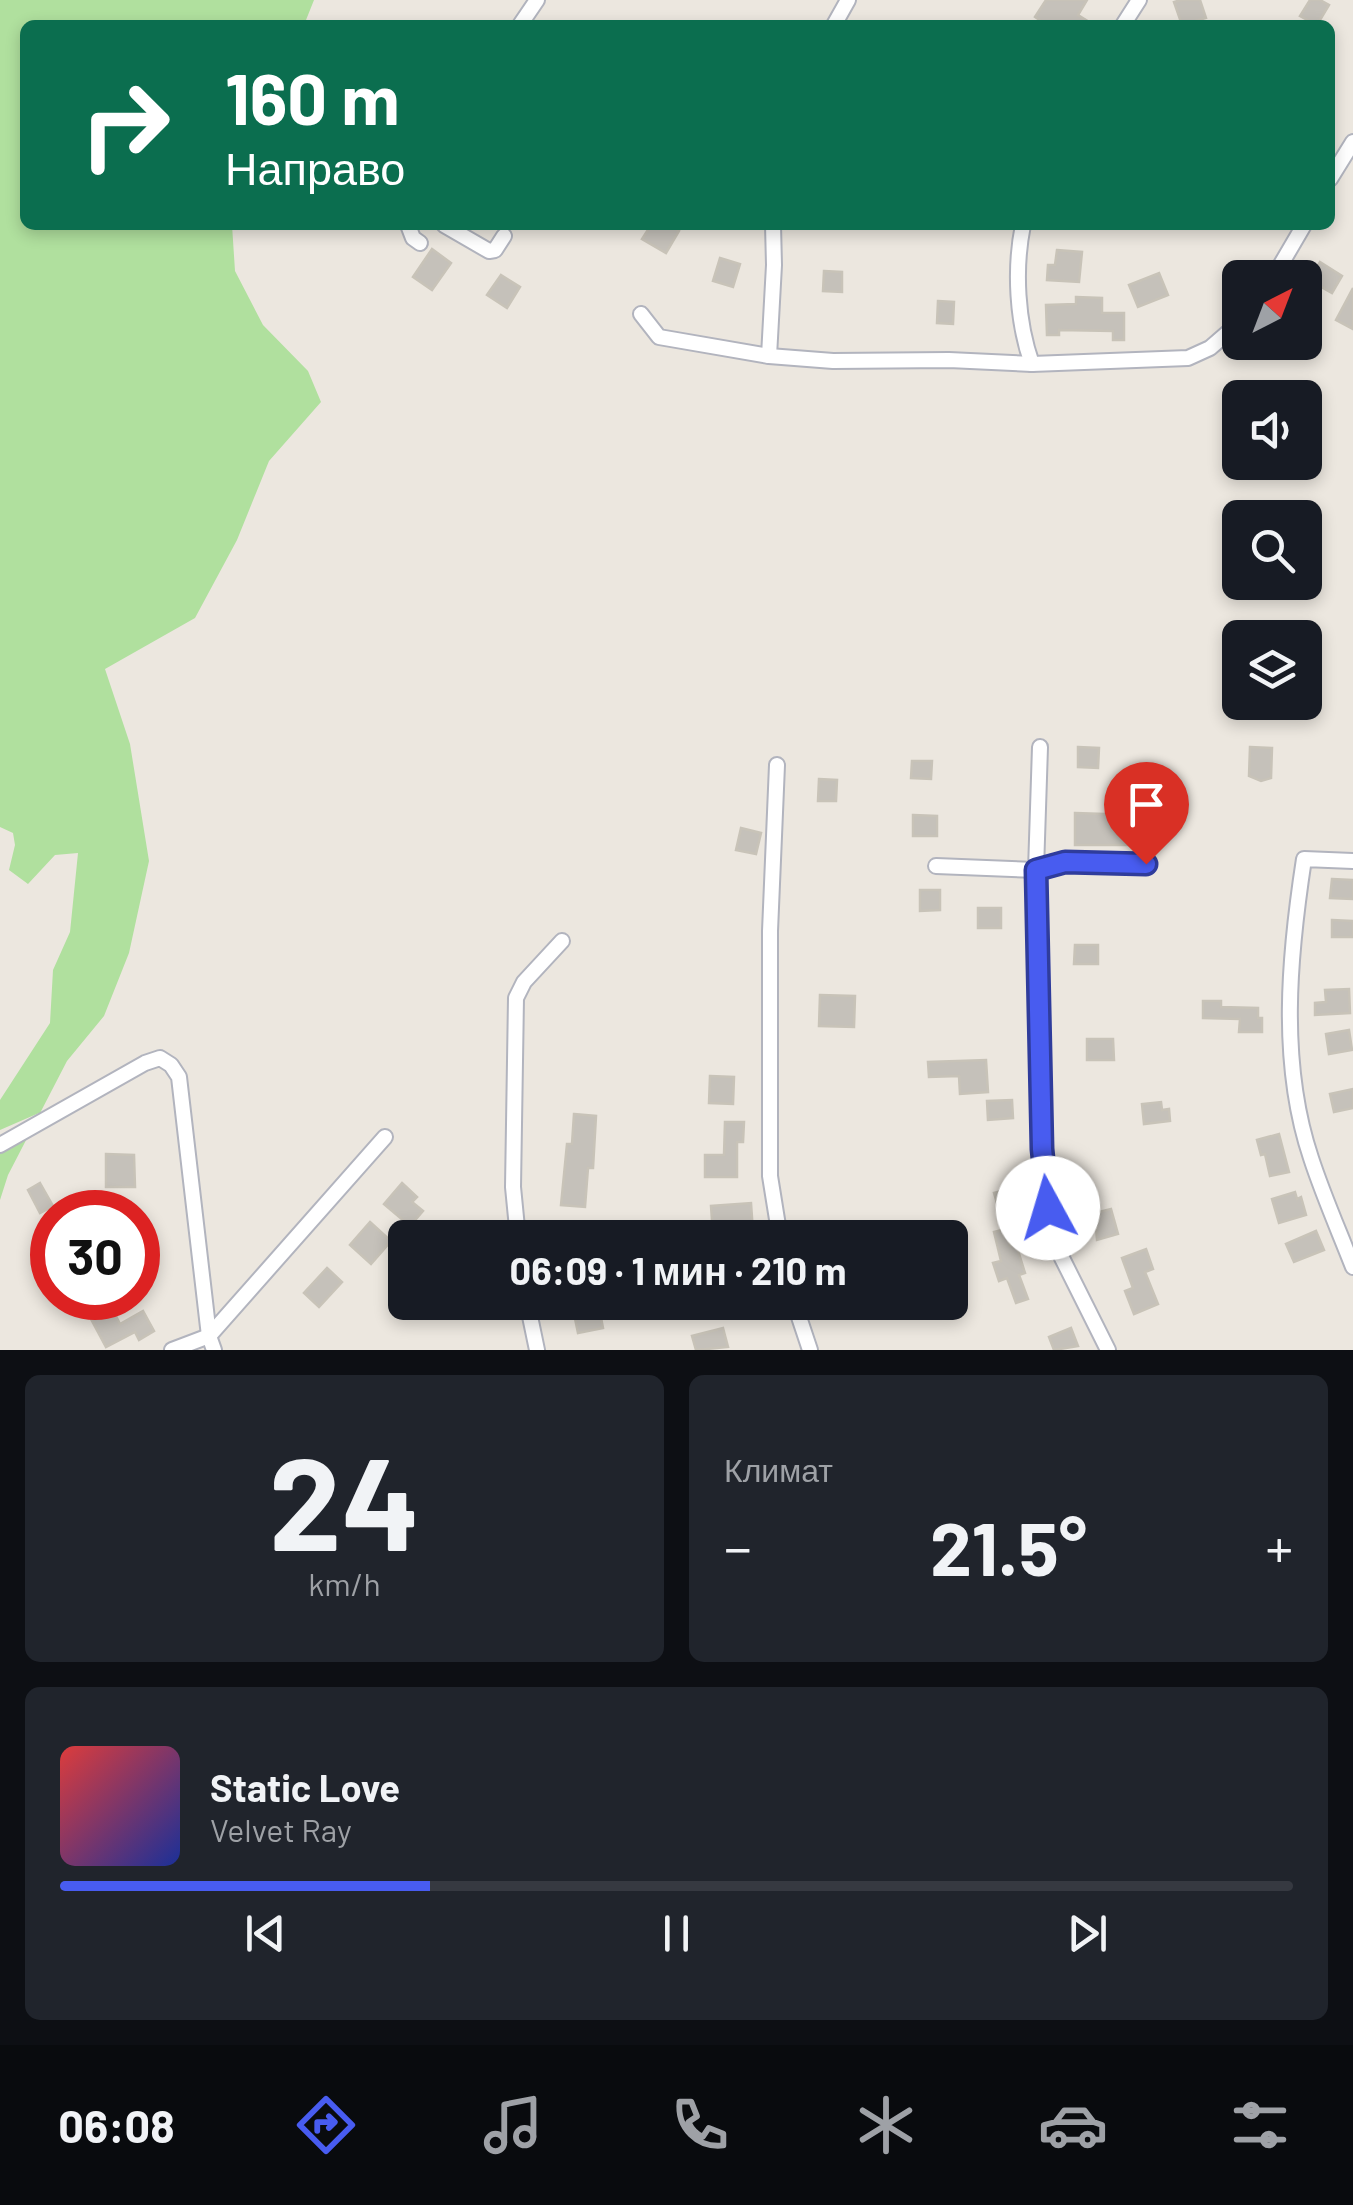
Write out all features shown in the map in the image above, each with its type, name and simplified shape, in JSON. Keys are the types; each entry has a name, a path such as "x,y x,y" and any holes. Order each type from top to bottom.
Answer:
{"street":[{"path":"1335,172 1353,142"},
{"path":"410,230 420,243"},
{"path":"452,230 489,252 504,236"},
{"path":"769,356 773,230"},
{"path":"1023,230 1018,286 1026,348 1032,364"},
{"path":"1284,260 1301,230"},
{"path":"642,314 660,338 769,356 833,361 1032,364 1188,358 1222,338"},
{"path":"1040,748 1036,870 1042,1149 1048,1208 1060,1256 1108,1350"},
{"path":"777,765 770,931 770,1176 777,1220"},
{"path":"1353,860 1304,859 1295,916 1290,1012 1296,1094 1310,1156 1353,1266"},
{"path":"936,866 1036,870 1065,862 1146,864"},
{"path":"516,1220 513,1188 516,998 524,982 562,941"},
{"path":"0,1145 145,1062 160,1058 171,1065 179,1077 212,1343"},
{"path":"212,1343 385,1137"},
{"path":"531,1320 537,1350"},
{"path":"800,1320 810,1350"},
{"path":"172,1350 188,1341 212,1343"}],"green space":[{"path":"0,0 314,0 306,20 20,20 20,230 232,230 235,271 263,325 308,371 321,402 269,461 237,540 195,618 105,669 130,744 149,861 129,953 104,1016 67,1061 8,1175 0,1200 0,1152 26,1138 39,1113 0,1130 0,1100 50,1023 53,970 70,932 78,853 55,855 28,884 9,870 15,845 13,833 0,827"}],"building":[{"path":"1046,0 1087,0 1078,15 1086,20 1035,17"},
{"path":"1200,0 1206,18 1180,20 1174,2"},
{"path":"1310,0 1329,5 1320,20 1300,16"},
{"path":"648,230 679,231 666,253 642,239"},
{"path":"432,249 451,263 432,290 413,277"},
{"path":"1057,250 1082,252 1079,282 1047,280 1048,265 1055,265"},
{"path":"720,258 740,264 733,287 713,281"},
{"path":"1322,263 1342,276 1332,293 1322,287"},
{"path":"824,271 842,272 842,292 823,291"},
{"path":"1159,273 1168,295 1138,307 1129,285"},
{"path":"501,275 520,287 507,308 487,295"},
{"path":"1353,288 1353,329 1336,320"},
{"path":"1076,297 1102,298 1102,313 1124,313 1124,340 1113,340 1113,331 1059,330 1059,335 1047,335 1046,305 1076,304"},
{"path":"938,301 954,302 953,324 937,323"},
{"path":"1078,747 1099,748 1098,768 1078,767"},
{"path":"1250,747 1272,748 1271,778 1261,781 1249,776"},
{"path":"912,761 932,761 931,779 911,778"},
{"path":"819,779 837,780 836,801 818,801"},
{"path":"1075,813 1135,815 1135,845 1075,845"},
{"path":"913,815 937,816 937,836 913,836"},
{"path":"741,828 761,833 756,854 736,850"},
{"path":"1332,879 1353,880 1353,899 1330,898"},
{"path":"920,890 940,890 940,910 920,911"},
{"path":"978,908 1001,908 1001,928 978,928"},
{"path":"1332,920 1353,921 1353,937 1332,937"},
{"path":"1075,945 1098,945 1098,964 1074,964"},
{"path":"1349,989 1350,1013 1315,1015 1315,1003 1326,1002 1325,990"},
{"path":"820,995 855,996 854,1027 819,1026"},
{"path":"1203,1001 1221,1001 1221,1007 1258,1008 1262,1032 1239,1032 1240,1019 1203,1018"},
{"path":"1349,1030 1352,1050 1329,1054 1326,1034"},
{"path":"1087,1039 1113,1039 1114,1060 1087,1060"},
{"path":"986,1060 988,1092 960,1094 959,1076 929,1077 928,1062"},
{"path":"710,1076 734,1077 733,1104 709,1103"},
{"path":"1353,1089 1353,1108 1334,1112 1330,1094"},
{"path":"1012,1100 1013,1118 988,1120 987,1101"},
{"path":"1161,1102 1162,1110 1169,1109 1170,1121 1144,1124 1142,1104"},
{"path":"574,1114 596,1116 593,1168 588,1168 585,1207 561,1205"},
{"path":"725,1122 744,1122 743,1142 737,1142 737,1177 705,1177 705,1155 724,1155"},
{"path":"1279,1134 1289,1172 1270,1176 1257,1140"},
{"path":"106,1154 134,1155 135,1187 106,1187"},
{"path":"402,1183 417,1197 412,1202 423,1211 415,1220 403,1220 384,1204"},
{"path":"1017,1187 1022,1206 1016,1207 1018,1213 1001,1217 994,1193"},
{"path":"1295,1192 1297,1199 1301,1197 1306,1215 1279,1223 1272,1199"},
{"path":"751,1203 752,1220 712,1220 711,1206"},
{"path":"1111,1209 1118,1234 1097,1240 1095,1213"},
{"path":"370,1222 388,1238 388,1244 371,1264 350,1245"},
{"path":"1006,1229 1010,1246 1016,1244 1025,1273 1019,1275 1028,1299 1016,1303 1007,1278 999,1281 993,1263 1001,1261 994,1232"},
{"path":"1316,1231 1324,1250 1294,1262 1286,1244"},
{"path":"1146,1249 1153,1269 1145,1272 1158,1304 1134,1314 1125,1291 1133,1288 1122,1258"},
{"path":"327,1268 342,1282 319,1307 304,1293"},
{"path":"92,1320 118,1320 120,1324 148,1320 154,1331 139,1340 135,1332 106,1347"},
{"path":"575,1320 601,1320 603,1328 578,1333"},
{"path":"723,1328 728,1347 696,1350 692,1336"},
{"path":"1071,1328 1078,1346 1054,1350 1049,1337"}],"route":[{"path":"1048,1208 1042,1149 1036,870 1065,862 1146,864"}]}
